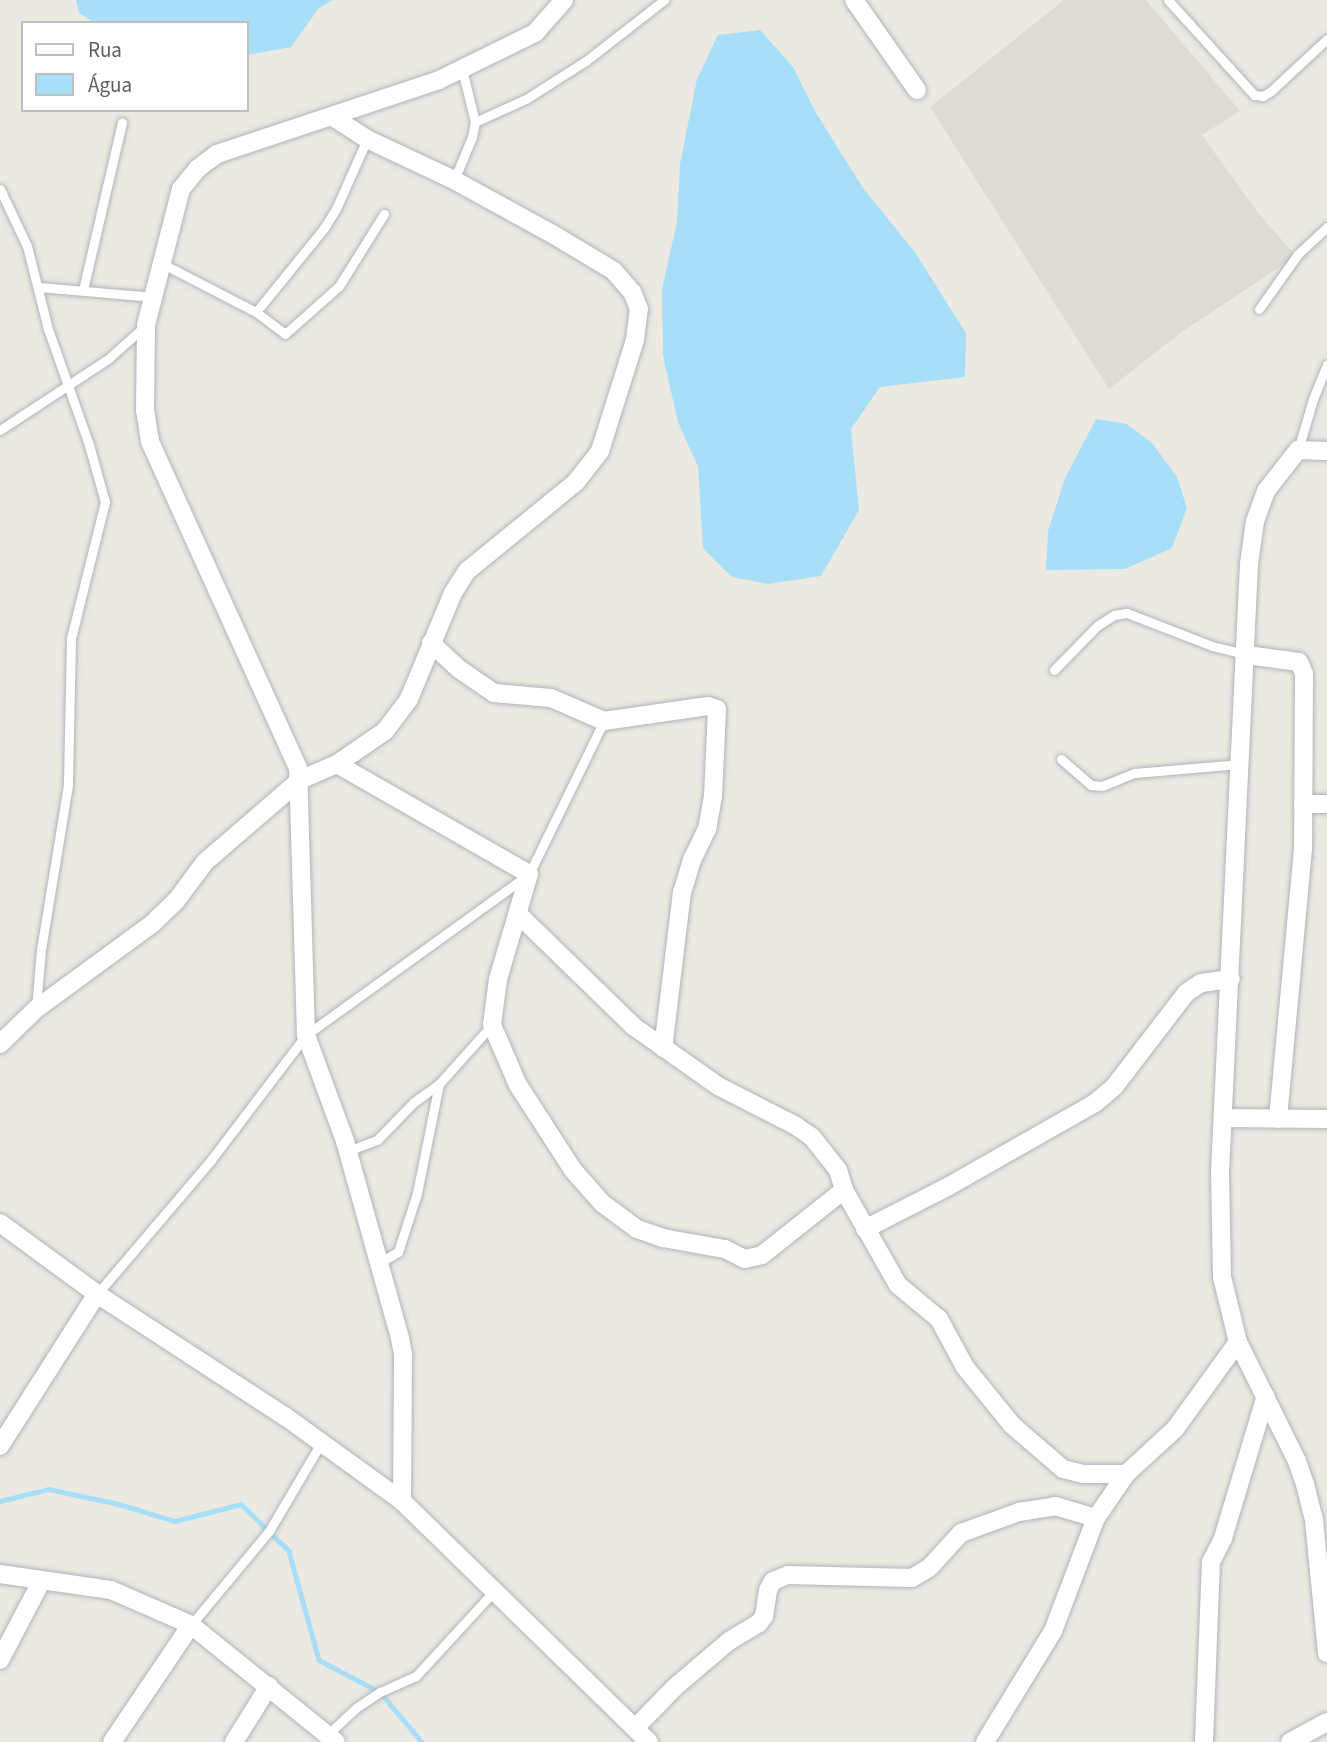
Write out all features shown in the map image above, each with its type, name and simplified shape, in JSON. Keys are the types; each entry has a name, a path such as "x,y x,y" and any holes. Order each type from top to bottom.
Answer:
{"street":[{"path":"402,1501 403,1354 348,1150 306,1035 300,780 294,754 212,581 150,440 145,411 146,325 181,189 197,169 217,154 439,80 535,33 564,0"},
{"path":"853,0 917,90"},
{"path":"0,1044 36,1009 153,923 176,901 205,862 300,780 337,764 385,731 409,699 453,593 467,571 576,482 600,451 635,340 639,309 632,292 614,271 454,180 367,139 333,117"},
{"path":"1327,451 1298,450 1266,491 1255,521 1249,564 1247,655 1223,1118 1222,1277 1238,1342 1297,1461 1314,1520 1327,1653"},
{"path":"431,642 459,669 494,693 551,698 604,721 708,706 717,709 713,796 707,829 692,860 682,892 663,1048"},
{"path":"1247,655 1300,662 1303,667 1303,849 1278,1119"},
{"path":"337,764 529,874 498,979 492,1025 518,1085 573,1170 602,1203 637,1229 663,1238 704,1243 746,1259 755,1258 844,1189"},
{"path":"1303,804 1327,804"},
{"path":"518,914 633,1026 718,1086 813,1137 838,1170 844,1189 898,1285 939,1319 965,1367 1012,1425 1063,1469 1083,1474 1126,1474"},
{"path":"865,1229 949,1186 1095,1102 1114,1087 1186,993 1201,983 1231,979"},
{"path":"1223,1118 1327,1119"},
{"path":"0,1223 97,1294 321,1443 402,1501 649,1742"},
{"path":"0,1446 97,1294"},
{"path":"985,1742 1053,1631 1096,1518 1126,1474 1175,1429 1238,1342"},
{"path":"1204,1742 1211,1562 1216,1547 1223,1538 1266,1396"},
{"path":"1314,1520 1327,1505"},
{"path":"635,1728 675,1687 729,1641 759,1623 764,1616 768,1590 773,1581 788,1575 912,1578 930,1567 961,1533 1019,1512 1055,1506 1096,1518"},
{"path":"0,1574 111,1590 191,1625 269,1686 328,1740"},
{"path":"0,1660 42,1580"},
{"path":"112,1742 191,1625"},
{"path":"234,1742 269,1686"},
{"path":"1290,1742 1327,1722"}],"lane":[{"path":"475,122 526,99 587,60 664,0"},
{"path":"1168,0 1254,95 1263,96 1271,91 1327,39"},
{"path":"454,180 472,137 475,122 462,69"},
{"path":"83,290 122,122"},
{"path":"256,312 324,228 336,209 367,139"},
{"path":"0,190 27,246 48,329 104,492 105,512 84,576 71,638 68,785 41,949 36,1009"},
{"path":"163,264 256,312 282,334 290,331 340,286 384,214"},
{"path":"1259,309 1298,254 1327,227"},
{"path":"39,286 154,297"},
{"path":"0,430 109,358 146,325"},
{"path":"1298,450 1313,399 1327,365"},
{"path":"1054,670 1097,626 1114,615 1127,613 1212,646 1247,655"},
{"path":"97,1294 211,1160 306,1035 529,874 604,721"},
{"path":"1061,759 1091,785 1102,786 1135,773 1240,764"},
{"path":"348,1150 377,1140 414,1102 439,1084 492,1025"},
{"path":"377,1264 398,1252 417,1193 439,1084"},
{"path":"191,1625 269,1531 321,1443"},
{"path":"328,1740 356,1708 380,1692 416,1676 495,1590"}],"shaded area":[{"path":"1064,0 1146,0 1240,111 1202,135 1259,214 1296,256 1183,331 1109,389 930,107"}],"water":[{"path":"76,0 333,0 319,8 291,47 248,55 248,21 92,21 79,13"},
{"path":"760,30 793,67 816,113 863,188 914,251 966,333 965,377 880,387 851,429 859,510 821,576 768,584 732,577 703,548 698,467 678,422 663,356 662,289 677,222 680,164 697,79 718,35"},
{"path":"1096,419 1127,424 1152,443 1177,477 1187,508 1172,548 1125,569 1046,570 1048,531 1065,478"}],"waterway":[{"path":"0,1501 49,1489 119,1504 175,1521 241,1504 289,1551 319,1660 380,1692 422,1742"}]}
